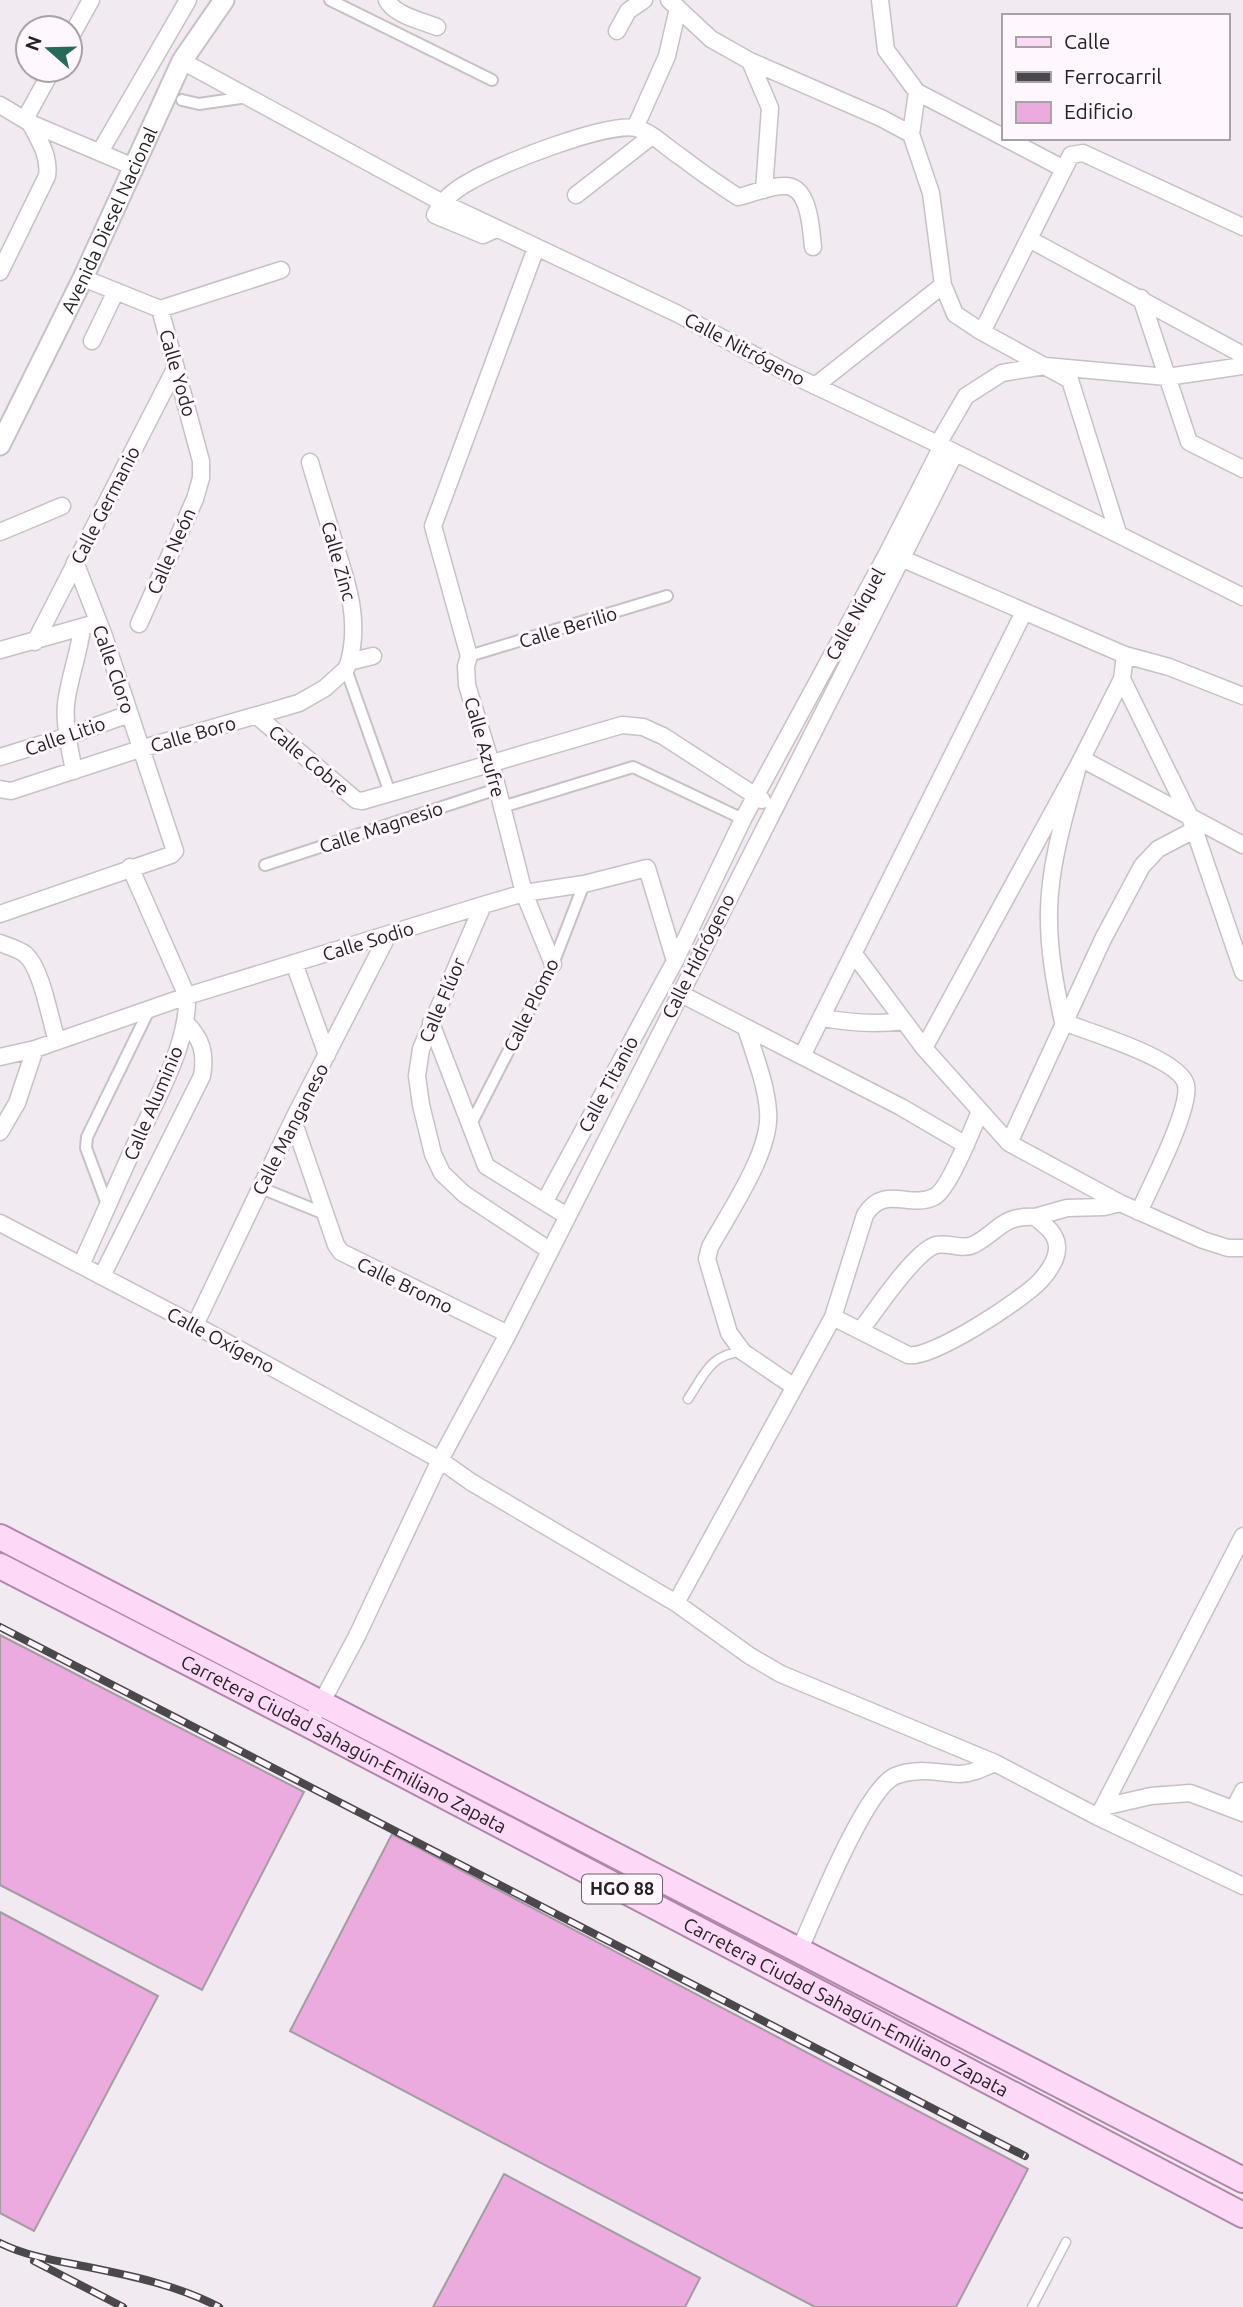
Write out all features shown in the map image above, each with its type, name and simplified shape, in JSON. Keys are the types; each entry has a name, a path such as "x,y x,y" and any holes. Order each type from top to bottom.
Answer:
{"main road":[{"name":"Carretera Ciudad Sahagún-Emiliano Zapata","path":"0,1537 1243,2180"},
{"name":"Carretera Ciudad Sahagún-Emiliano Zapata","path":"0,1566 1243,2215"}],"street":[{"path":"100,152 188,0"},
{"name":"Avenida Diesel Nacional","path":"0,445 83,278 182,61 225,0"},
{"path":"330,0 492,80"},
{"path":"387,0 396,10 437,27"},
{"path":"617,31 628,11 644,0"},
{"path":"880,0 886,50 917,92 1002,137"},
{"path":"674,4 711,39 750,61 881,118 911,134"},
{"path":"635,128 667,56 674,4"},
{"name":"Calle Nitrógeno","path":"182,61 250,97 438,209 496,229 676,313 784,372 945,448 1243,597"},
{"path":"750,61 770,108 764,190"},
{"path":"27,121 45,84"},
{"path":"917,92 911,134 931,193 943,285 955,314 982,332 1070,380 1118,533"},
{"path":"182,100 199,104 250,97"},
{"path":"0,105 27,121 134,166"},
{"path":"0,272 47,176 48,165 44,149 27,121"},
{"path":"438,209 467,183 502,166 548,148 617,129 635,128 652,136 737,197 788,186 797,190 808,214 813,247"},
{"path":"576,195 652,136"},
{"path":"1008,140 1064,169"},
{"path":"982,332 1071,155 1083,153 1243,227"},
{"path":"1029,239 1243,355"},
{"name":"Calle Azufre","path":"537,248 433,526 469,656 466,666 467,685 491,763 524,893 553,964"},
{"path":"160,309 281,270"},
{"name":"Calle Yodo","path":"83,278 160,309 197,440 201,478"},
{"path":"815,386 943,285"},
{"path":"92,341 116,291"},
{"path":"1141,298 1189,442 1243,469"},
{"path":"945,448 965,396 1002,373 1045,366 1167,377 1243,366"},
{"name":"Calle Germanio","path":"35,642 175,369"},
{"name":"Calle Hidrógeno","path":"309,1725 357,1636 440,1460 508,1334 679,993 903,559 945,448"},
{"name":"Calle Níquel","path":"764,779 945,448"},
{"name":"Calle Zinc","path":"310,462 351,594 354,624 353,647 348,666 390,793"},
{"name":"Calle Neón","path":"139,624 195,499 201,478"},
{"path":"0,532 62,506"},
{"path":"903,559 1125,655 1169,667 1243,696"},
{"name":"Calle Cloro","path":"0,914 171,855 174,851 98,622 75,562"},
{"name":"Calle Berilio","path":"469,656 667,596"},
{"path":"802,1056 1024,612"},
{"path":"0,650 98,622"},
{"path":"74,771 65,719 66,702 80,648 82,628"},
{"path":"924,1048 1080,763 1122,679 1125,655"},
{"name":"Calle Boro","path":"0,789 11,791 140,749 299,703 325,688 348,666 373,656"},
{"path":"1122,679 1192,823 1243,972"},
{"name":"Calle Litio","path":"0,757 129,713"},
{"name":"Calle Cobre","path":"257,716 356,800 362,801 390,793"},
{"path":"390,793 622,725 643,727 663,736 774,808"},
{"path":"1080,763 1192,823 1243,845"},
{"path":"1063,1022 1051,970 1048,908 1058,846 1080,763"},
{"path":"502,807 633,768 743,819"},
{"name":"Calle Titanio","path":"545,1201 675,961 764,779"},
{"name":"Calle Magnesio","path":"265,865 497,789"},
{"path":"1009,1143 1063,1022 1142,866 1158,849 1192,823"},
{"path":"130,867 187,996"},
{"name":"Calle Sodio","path":"0,1057 35,1049 187,996 524,893 584,884 647,868 675,961"},
{"name":"Calle Plomo","path":"471,1124 553,964 584,884"},
{"name":"Calle Flúor","path":"483,905 421,1049 416,1076 421,1105 433,1154 442,1173 464,1194 549,1250"},
{"name":"Calle Manganeso","path":"195,1325 293,1120 388,935"},
{"path":"0,943 24,954 30,960 37,974 57,1041"},
{"path":"854,954 924,1048 1009,1143 1139,1212 1203,1240 1228,1248 1243,1248"},
{"path":"294,963 327,1055"},
{"path":"679,993 901,1107 966,1145"},
{"name":"Calle Aluminio","path":"81,1265 164,1081 185,1022 187,996"},
{"name":"Calle Aluminio","path":"108,1207 86,1148 87,1137 150,1008"},
{"path":"823,1018 857,1024 904,1021"},
{"path":"102,1276 202,1076 205,1061 203,1044 185,1022"},
{"path":"1063,1022 1167,1063 1182,1077 1186,1086 1180,1118 1139,1212"},
{"path":"431,1023 486,1166 567,1216"},
{"path":"746,1028 767,1102 766,1137 709,1247 708,1259 729,1333 743,1352 793,1386"},
{"path":"0,1132 17,1103 35,1049"},
{"path":"676,1603 832,1317 865,1215 872,1204 881,1199 934,1197 942,1191 980,1111"},
{"name":"Calle Bromo","path":"293,1120 336,1245 341,1252 508,1334"},
{"path":"261,1188 325,1214"},
{"path":"861,1330 895,1283 927,1250 937,1245 974,1244 1008,1220 1023,1216 1035,1217 1067,1208 1104,1207 1120,1203"},
{"path":"832,1317 908,1355 920,1356 951,1341 1022,1297 1053,1263 1058,1249 1056,1239 1035,1217"},
{"name":"Calle Oxígeno","path":"0,1223 195,1325 440,1460 471,1482 676,1603 750,1656 781,1674 995,1763 1101,1812 1243,1886"},
{"path":"1101,1812 1243,1536"},
{"path":"799,1951 839,1858 886,1782 894,1776 933,1770 960,1774 976,1772 995,1763"},
{"path":"1101,1812 1151,1796 1190,1793 1239,1811 1243,1791"}],"lane":[{"path":"688,1399 716,1359 724,1354 743,1352"},
{"path":"1032,2307 1066,2242"}],"building":[{"path":"0,1635 304,1792 202,1990 0,1885"},
{"path":"392,1834 1028,2169 956,2307 815,2307 290,2031"},
{"path":"0,1912 158,1996 34,2231 0,2213"},
{"path":"504,2174 700,2278 685,2307 433,2307"}],"railway":[{"path":"0,1627 1025,2156"},
{"path":"0,2243 38,2257 168,2286 219,2307"},
{"path":"34,2261 123,2307"}]}
